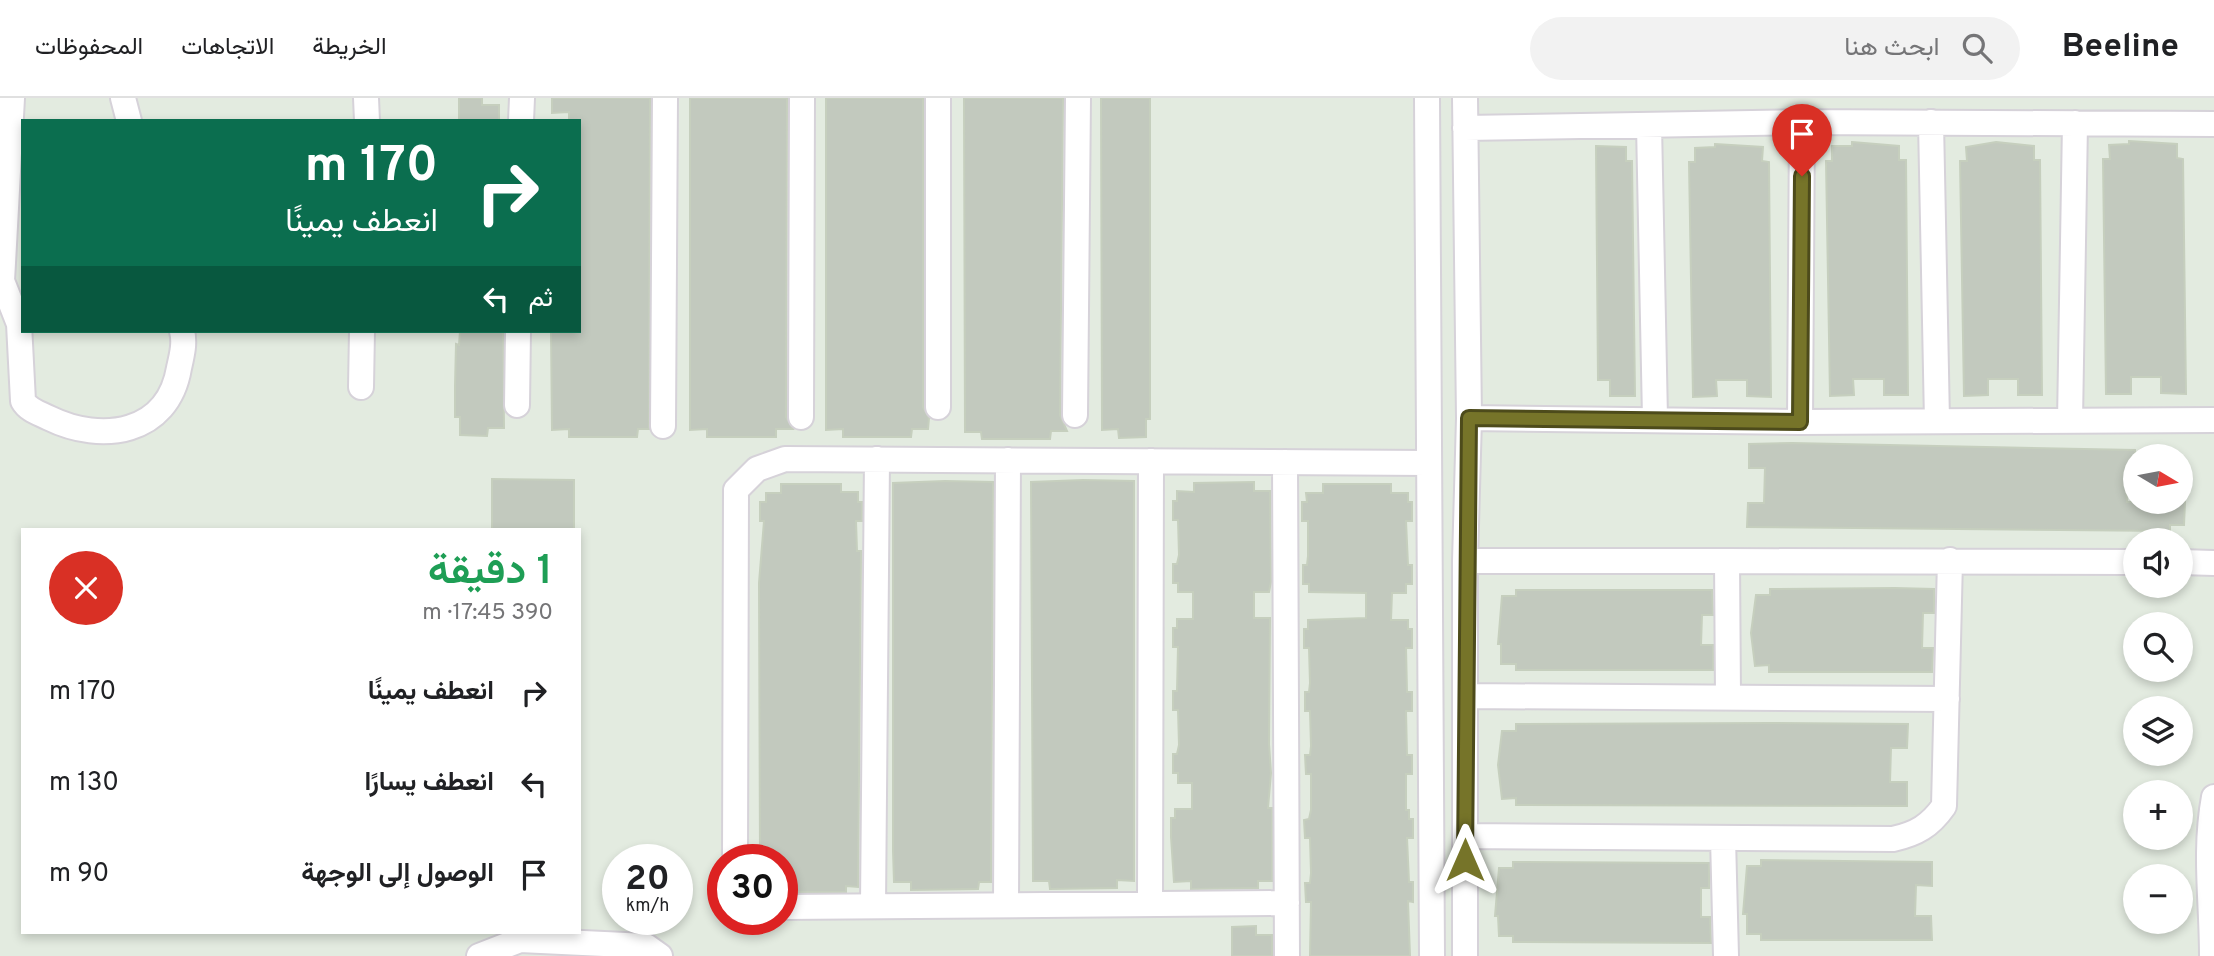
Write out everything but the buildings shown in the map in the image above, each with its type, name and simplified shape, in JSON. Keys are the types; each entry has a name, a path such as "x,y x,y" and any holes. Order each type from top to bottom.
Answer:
{"street":[{"path":"12,98 1,280 19,324 23,401 27,407 65,426 116,432 156,416 177,382 184,339 182,333"},
{"path":"123,98 129,119"},
{"path":"366,98 367,119"},
{"path":"521,119 522,98"},
{"path":"663,426 665,98"},
{"path":"800,417 802,98"},
{"path":"938,98 938,407"},
{"path":"1075,415 1078,98"},
{"path":"1427,98 1432,956"},
{"path":"1465,98 1469,418 1465,561 1465,956"},
{"path":"1465,128 1802,121 2214,124"},
{"path":"1800,422 1802,121"},
{"path":"1931,122 1937,421"},
{"path":"2070,421 2075,123"},
{"path":"1650,125 1655,418"},
{"path":"361,387 362,333"},
{"path":"517,405 519,333"},
{"path":"1469,418 1655,418 1800,422 2214,421"},
{"path":"735,844 736,490 757,469 785,459 1428,463"},
{"path":"873,906 877,459"},
{"path":"1006,905 1008,460"},
{"path":"1150,904 1151,461"},
{"path":"1284,462 1287,956"},
{"path":"1465,836 1893,839 1911,835 1932,823 1944,806 1950,560"},
{"path":"1465,561 2123,562"},
{"path":"1727,561 1728,696"},
{"path":"2193,562 2214,563"},
{"path":"1465,696 1947,699"},
{"path":"2212,956 2212,900 2207,868 2214,797"},
{"path":"1723,838 1726,956"},
{"path":"798,907 1287,903"},
{"path":"479,956 520,940 646,946 660,956"}],"route":[{"path":"1465,860 1465,561 1469,418 1655,418 1800,422 1802,176"}]}
